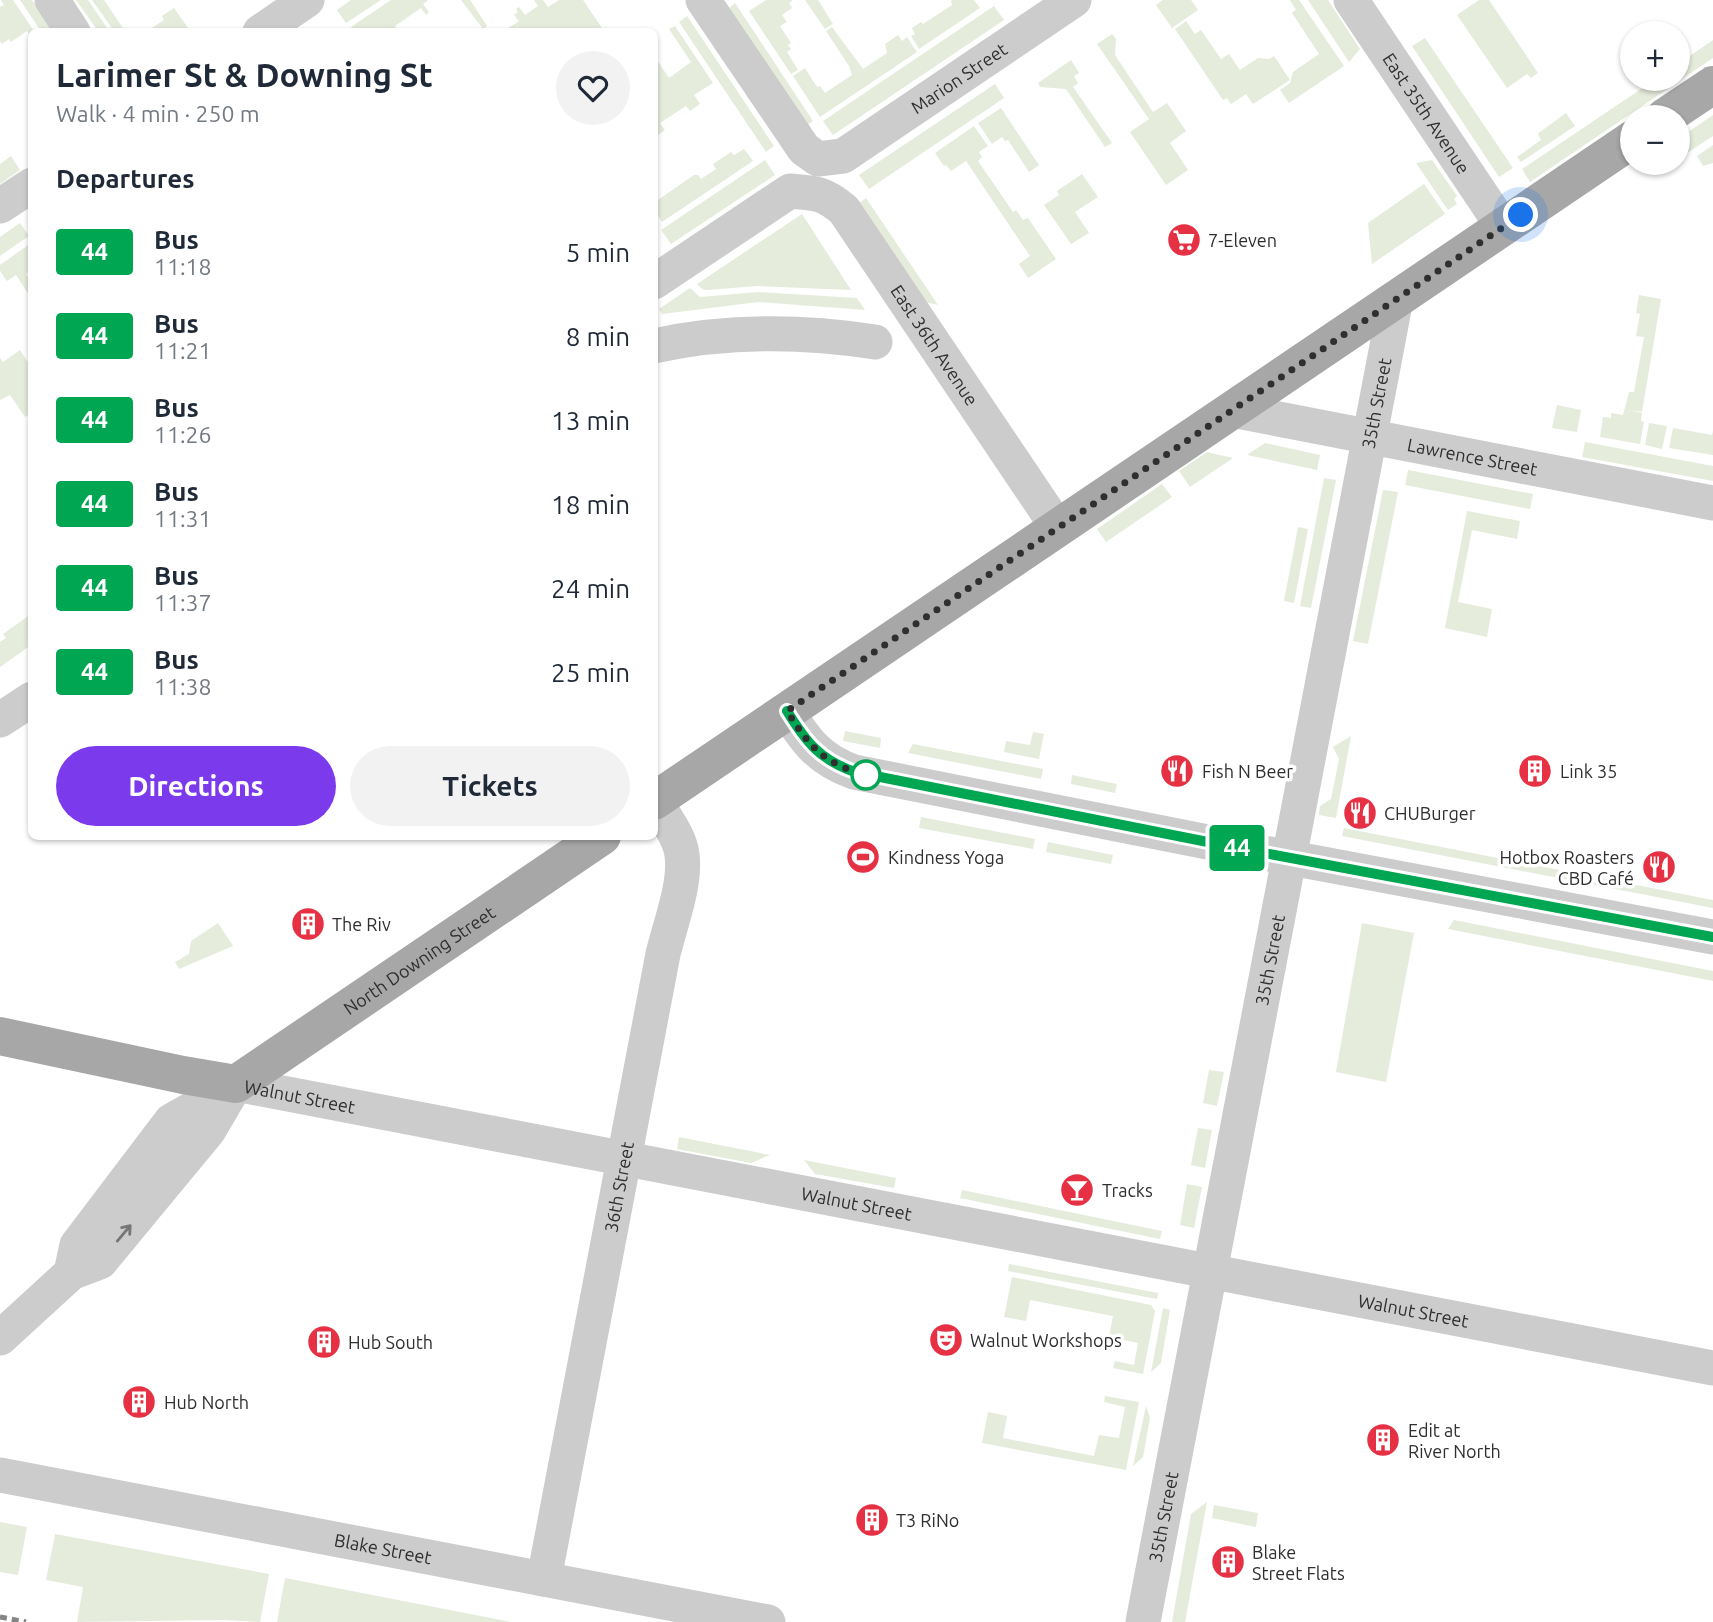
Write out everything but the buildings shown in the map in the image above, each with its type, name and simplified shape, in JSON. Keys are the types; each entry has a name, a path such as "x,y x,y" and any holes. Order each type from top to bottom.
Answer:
{"main road":[{"path":"1684,105 1710,88"},
{"path":"658,798 1620,148"},
{"name":"North Downing Street","path":"236,1084 596,840"},
{"name":"Walnut Street","path":"0,1036 236,1084"}],"street":[{"path":"52,0 70,28"},
{"path":"266,28 307,0"},
{"name":"Marion Street","path":"703,0 804,149 818,159 843,156 1074,0"},
{"name":"East 35th Avenue","path":"1351,0 1503,227"},
{"path":"0,206 28,188"},
{"name":"East 36th Avenue","path":"658,279 790,191 827,196 844,210 1058,528"},
{"name":"35th Street","path":"1143,1622 1396,299"},
{"path":"658,345 763,334 833,336 875,342"},
{"name":"Lawrence Street","path":"1232,410 1713,503"},
{"path":"0,720 28,702"},
{"path":"787,711 819,755 855,772 1289,858 1713,937"},
{"name":"36th Street","path":"544,1579 663,954 681,881 682,855 676,837 658,805"},
{"name":"Walnut Street","path":"236,1084 1713,1368"},
{"name":"North Downing Street","path":"0,1338 71,1273 100,1262 209,1130 236,1084"},
{"name":"Blake Street","path":"0,1475 768,1622"}],"green space":[{"path":"1,0 13,0 32,28 28,28 28,32 11,42 9,39 2,44 0,7 4,5"},
{"path":"20,0 32,0 51,28 39,28"},
{"path":"76,0 88,0 107,28 96,28"},
{"path":"92,0 104,0 123,28 112,28"},
{"path":"351,0 381,0 346,23 337,10"},
{"path":"391,0 428,0 423,4 429,12 426,15 421,8 395,26 397,28 351,27"},
{"path":"461,0 470,0 487,26 482,28"},
{"path":"534,0 543,0 548,7 559,0 583,0 602,28 508,28 519,21 514,15 518,12 516,9 519,7 525,15 538,6"},
{"path":"766,0 793,0 789,3 792,8 782,15 787,22 780,26 791,43 788,45 791,49 787,52 798,70 791,74 749,11"},
{"path":"805,0 818,0 833,24 825,29"},
{"path":"952,0 974,0 980,8 919,49 911,36 915,34 912,28 952,5"},
{"path":"1163,0 1191,0 1198,10 1172,28 1156,5"},
{"path":"1290,0 1299,0 1344,66 1289,103 1280,90 1290,83 1293,72 1319,54 1292,13 1296,10"},
{"path":"1308,0 1328,0 1360,49 1349,62"},
{"path":"1479,0 1489,0 1538,73 1531,78 1527,74 1507,88 1457,15"},
{"path":"735,3 813,121 807,125 729,8"},
{"path":"994,6 1004,20 833,135 823,121"},
{"path":"174,8 188,28 152,28 164,20 162,16"},
{"path":"687,16 774,146 766,152 679,22"},
{"path":"1186,21 1195,34 1201,30 1221,59 1229,54 1240,70 1258,58 1269,59 1274,56 1290,80 1253,104 1246,94 1231,104 1227,98 1223,100 1175,29"},
{"path":"675,26 713,83 694,95 700,104 690,111 686,106 660,123 665,130 658,135 658,62 669,78 691,62 669,29"},
{"path":"832,27 863,69 887,53 885,44 898,35 902,41 907,37 917,52 820,117 793,76 805,68 817,87 820,86 825,93 852,75 826,31"},
{"path":"1112,34 1116,39 1115,55 1153,112 1167,103 1186,131 1170,143 1188,170 1166,185 1130,132 1149,119 1097,44"},
{"path":"1425,38 1513,168 1499,177 1412,46"},
{"path":"1713,40 1713,58 1690,74 1690,56"},
{"path":"1071,60 1079,73 1074,76 1078,83 1073,87 1112,143 1105,147 1066,89 1040,87 1038,83"},
{"path":"995,84 1004,98 869,189 859,175"},
{"path":"1638,91 1664,91 1644,105 1620,105 1620,121 1530,182 1522,169"},
{"path":"1001,108 1039,165 1029,172 1008,140 1005,141 1002,137 992,144 978,123"},
{"path":"1566,113 1575,126 1521,162 1517,157 1541,140 1538,134"},
{"path":"1713,115 1713,136 1690,151 1690,131"},
{"path":"974,126 988,146 979,152 982,157 978,161 1013,212 1016,210 1023,220 1028,218 1056,259 1028,278 1019,264 1030,256 966,161 951,171 935,153"},
{"path":"1713,145 1713,163 1703,166 1697,156"},
{"path":"744,149 753,161 662,222 658,216 658,200 694,175 701,179 716,169 713,164 731,152 734,155"},
{"path":"11,156 20,170 0,184 0,164"},
{"path":"765,160 775,175 671,244 661,230"},
{"path":"1432,160 1457,196 1454,199 1457,204 1448,210 1416,163"},
{"path":"1082,174 1098,197 1075,212 1089,233 1071,244 1044,205 1059,195 1057,191"},
{"path":"1424,184 1445,214 1372,264 1368,223"},
{"path":"866,198 938,305 925,302 858,204"},
{"path":"802,214 851,290 758,286 706,290 697,284"},
{"path":"20,223 28,235 0,256 0,237"},
{"path":"28,245 28,293 16,275 7,281 0,271 0,265"},
{"path":"690,288 700,297 758,292 857,298 865,310 758,302 662,314 659,309"},
{"path":"1639,295 1661,299 1642,412 1627,410 1642,413 1641,421 1644,422 1640,444 1600,437 1603,417 1611,418 1611,413 1623,415 1629,392 1634,392 1644,337 1636,336 1640,314 1636,313"},
{"path":"20,350 28,362 28,415 25,417 10,395 0,400 0,358 3,362"},
{"path":"1557,405 1581,410 1577,432 1552,428"},
{"path":"1649,423 1667,426 1662,449 1645,445"},
{"path":"1673,428 1712,435 1713,431 1713,455 1669,448"},
{"path":"1585,442 1713,466 1713,481 1582,457"},
{"path":"1265,443 1320,455 1317,470 1247,455"},
{"path":"1207,452 1233,458 1190,487 1179,471"},
{"path":"1408,470 1533,494 1530,509 1405,485"},
{"path":"1324,478 1336,480 1311,608 1300,606"},
{"path":"1162,484 1172,497 1106,542 1097,529"},
{"path":"1383,490 1398,492 1368,644 1353,641"},
{"path":"1467,511 1520,521 1517,539 1472,530 1458,602 1492,609 1487,637 1445,628"},
{"path":"1298,527 1308,529 1294,603 1284,601"},
{"path":"28,616 28,647 0,667 0,642 6,638 3,634"},
{"path":"845,731 881,738 880,748 843,741"},
{"path":"1033,732 1044,734 1039,759 1004,752 1006,741 1030,745"},
{"path":"1351,736 1336,818 1319,815 1320,806 1331,799 1339,759 1333,747"},
{"path":"913,744 1043,769 1041,779 908,753"},
{"path":"1072,775 1117,784 1115,793 1071,784"},
{"path":"921,817 1035,839 1033,849 919,828"},
{"path":"1344,828 1713,900 1713,908 1342,836"},
{"path":"1048,842 1113,855 1111,864 1046,852"},
{"path":"1454,920 1713,971 1713,981 1448,929"},
{"path":"218,923 233,946 179,969 175,962 189,954 191,941"},
{"path":"1362,923 1414,933 1386,1082 1336,1072"},
{"path":"1209,1070 1224,1072 1217,1106 1203,1103"},
{"path":"1198,1128 1212,1130 1205,1168 1191,1165"},
{"path":"679,1137 770,1155 751,1163 677,1149"},
{"path":"804,1160 896,1178 894,1188 815,1174"},
{"path":"1187,1184 1202,1187 1194,1228 1180,1225"},
{"path":"962,1190 1162,1231 1160,1239 960,1198"},
{"path":"1009,1264 1158,1293 1157,1299 1008,1271"},
{"path":"1012,1277 1151,1305 1155,1311 1143,1374 1113,1368 1115,1361 1134,1365 1138,1343 1109,1337 1113,1316 1030,1300 1026,1321 1004,1317"},
{"path":"1163,1308 1170,1310 1161,1363 1151,1372"},
{"path":"1105,1396 1139,1402 1126,1470 982,1443 988,1412 1007,1416 1003,1438 1094,1456 1099,1435 1119,1438 1125,1407 1104,1402"},
{"path":"1146,1406 1150,1418 1143,1457 1133,1466"},
{"path":"1207,1502 1185,1622 1172,1622 1191,1514"},
{"path":"1214,1505 1258,1513 1256,1527 1212,1518"},
{"path":"0,1522 27,1527 18,1575 0,1572"},
{"path":"55,1534 269,1574 260,1622 77,1622 83,1587 46,1580"},
{"path":"285,1578 511,1622 277,1622"}],"railway":[{"path":"0,1617 26,1622"}],"bus line":[{"name":"44","path":"787,711 819,755 855,772 1248,850 1713,937"}],"place":[{"name":"7-Eleven","path":"1184,240"},
{"name":"Fish N Beer","path":"1177,771"},
{"name":"Link 35","path":"1535,771"},
{"name":"CHUBurger","path":"1360,813"},
{"name":"Kindness Yoga","path":"863,857"},
{"name":"Hotbox Roasters CBD Café","path":"1659,867"},
{"name":"The Riv","path":"308,924"},
{"name":"Tracks","path":"1077,1190"},
{"name":"Walnut Workshops","path":"946,1340"},
{"name":"Hub South","path":"324,1342"},
{"name":"Hub North","path":"139,1402"},
{"name":"Edit at River North","path":"1383,1440"},
{"name":"T3 RiNo","path":"872,1520"},
{"name":"Blake Street Flats","path":"1228,1562"}],"route":[{"path":"866,775 874,777 842,768 819,755 787,711 1521,215"}]}
